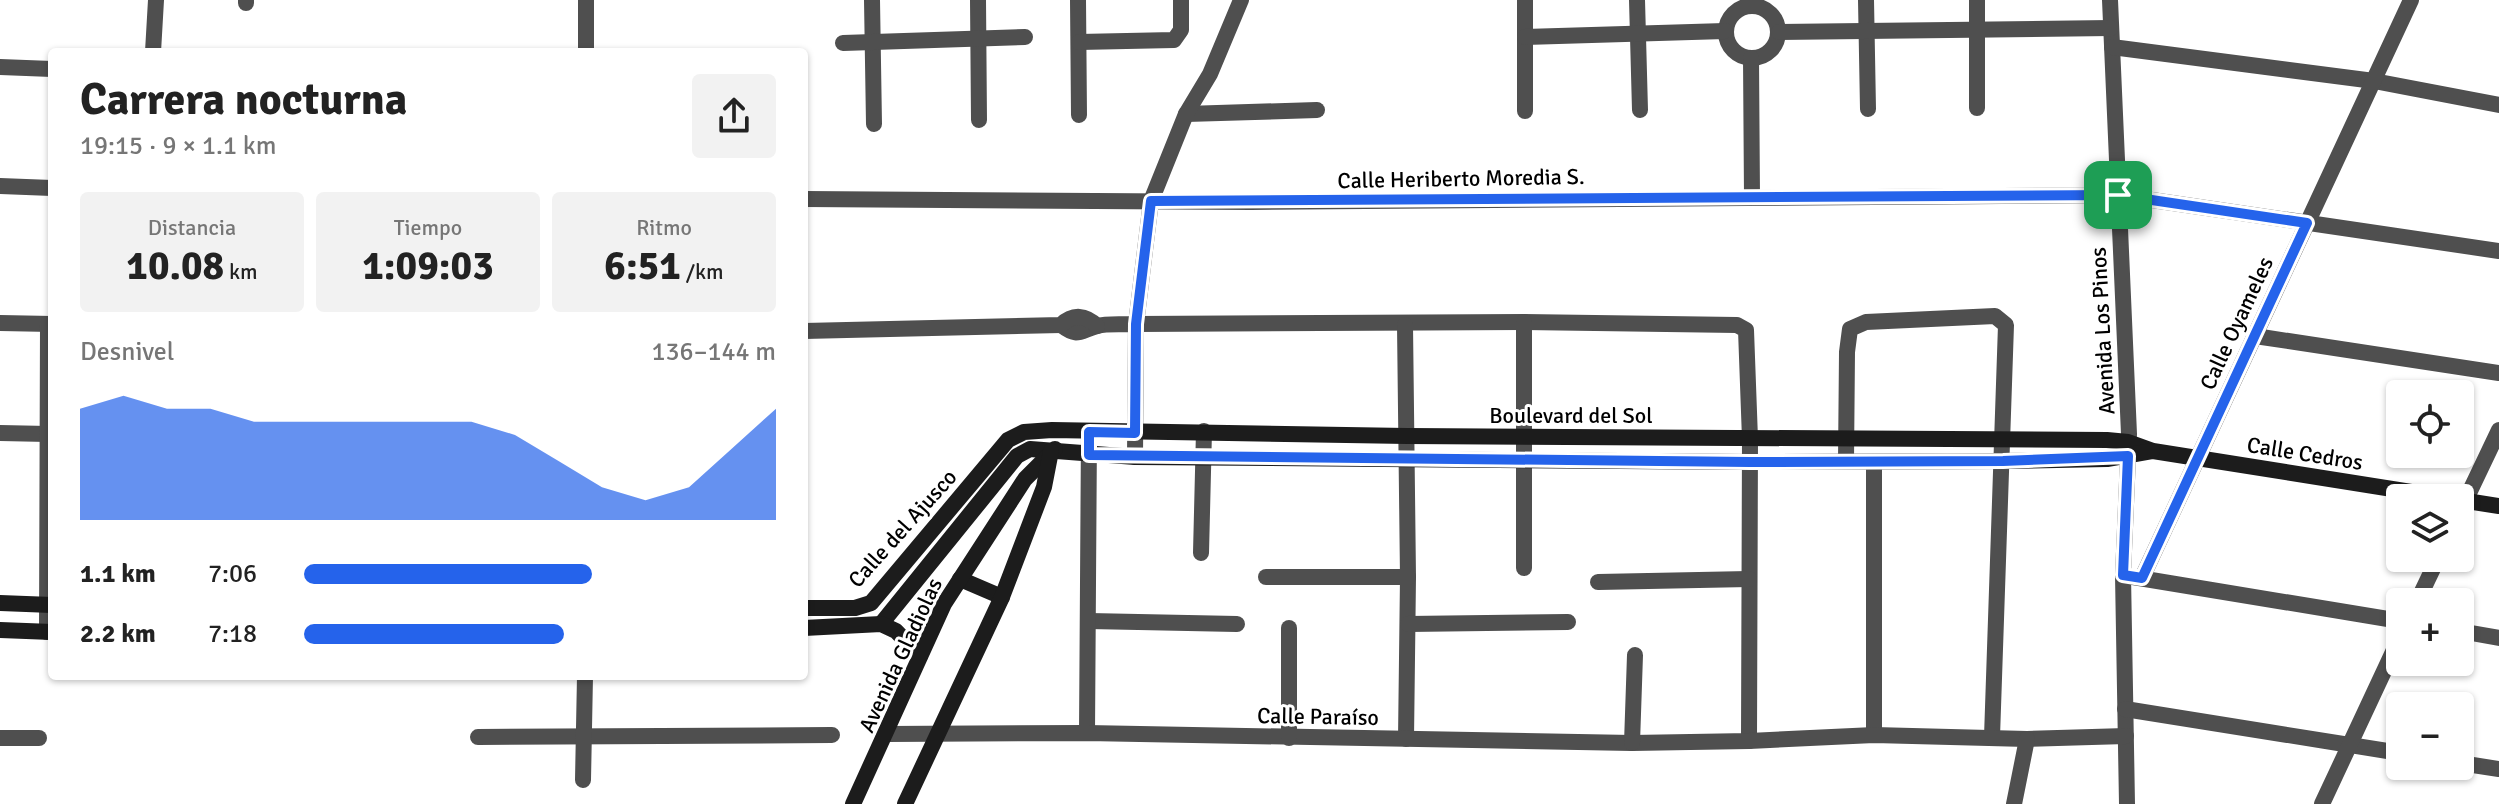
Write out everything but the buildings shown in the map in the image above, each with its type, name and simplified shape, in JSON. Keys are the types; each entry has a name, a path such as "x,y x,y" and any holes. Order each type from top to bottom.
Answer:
{"street":[{"path":"153,48 156,0"},
{"path":"586,0 586,48"},
{"path":"872,0 874,124"},
{"path":"978,0 979,120"},
{"path":"1078,0 1079,115"},
{"path":"1079,42 1174,40 1181,30 1181,0"},
{"path":"1135,457 1136,324 1151,201 1186,114 1210,74 1241,0"},
{"path":"1525,0 1525,111"},
{"path":"1637,0 1640,110"},
{"path":"1866,0 1868,109"},
{"path":"1977,0 1977,108"},
{"name":"Avenida Los Pinos","path":"2110,0 2128,449 2123,575 2127,804"},
{"name":"Calle Oyameles","path":"2142,578 2411,0"},
{"path":"1755,2 1773,14 1779,32 1776,46 1765,55 1751,58 1738,54 1729,44 1725,31 1730,17 1741,7 1755,2"},
{"path":"1779,32 2111,28"},
{"path":"1525,37 1725,31"},
{"path":"843,43 1025,37"},
{"path":"2112,47 2374,81 2499,105"},
{"path":"1751,58 1752,197"},
{"path":"0,67 48,69"},
{"path":"1186,114 1317,110"},
{"path":"0,186 48,188"},
{"name":"Calle Heriberto Moredia S.","path":"808,199 1151,201 2118,195 2499,251"},
{"path":"1846,461 1850,329 1866,322 1995,316 2006,325 1992,737"},
{"path":"808,331 1061,325 1071,332 1084,333 1097,326 1136,324 1524,322 1737,325 1746,330 1750,439 1749,741"},
{"path":"1524,322 1524,568"},
{"path":"0,323 48,324"},
{"path":"1405,325 1406,739"},
{"path":"2255,336 2499,373"},
{"path":"905,804 1002,597 1044,487 1052,430"},
{"name":"Boulevard del Sol","path":"1014,436 1052,430 1750,439 2004,437 2128,449"},
{"path":"2469,484 2499,430"},
{"path":"1201,553 1204,431"},
{"path":"1087,733 1089,432"},
{"name":"Avenida Gladiolas","path":"853,804 944,604 1025,479 1051,452 1089,432"},
{"path":"0,433 48,434"},
{"path":"1304,434 1304,458"},
{"name":"Calle del Ajusco","path":"808,608 855,608 871,603 1014,436"},
{"name":"Calle del Ajusco","path":"881,624 1017,456 1030,449 1051,452"},
{"name":"Boulevard del Sol","path":"1051,452 1135,457 1874,462 2003,461 2128,449"},
{"name":"Calle Cedros","path":"2128,449 2386,490"},
{"path":"1874,462 1874,735"},
{"name":"Calle Cedros","path":"2474,504 2499,506"},
{"path":"2123,575 2386,619"},
{"path":"1266,577 1408,577"},
{"path":"960,579 1002,597"},
{"path":"1598,582 1749,579"},
{"path":"0,603 48,604"},
{"path":"1089,621 1237,624"},
{"path":"1408,624 1568,622"},
{"path":"808,628 881,624 896,631 920,656"},
{"path":"1289,628 1289,738"},
{"path":"0,630 48,632"},
{"path":"2474,634 2499,638"},
{"path":"1632,743 1635,655"},
{"path":"2322,804 2386,667"},
{"path":"583,780 585,680"},
{"path":"2125,709 2386,751"},
{"name":"Calle Paraíso","path":"887,734 1087,733 1632,743 1874,735 2027,739 2126,736"},
{"path":"478,737 832,735"},
{"path":"0,738 39,738"},
{"path":"2014,804 2027,739"},
{"path":"2474,765 2499,769"}],"route":[{"path":"2118,195 2307,223 2142,578 2123,575 2128,456 2003,461 1749,462 1089,455 1089,432 1135,433 1136,324 1151,201 2118,195"}]}
